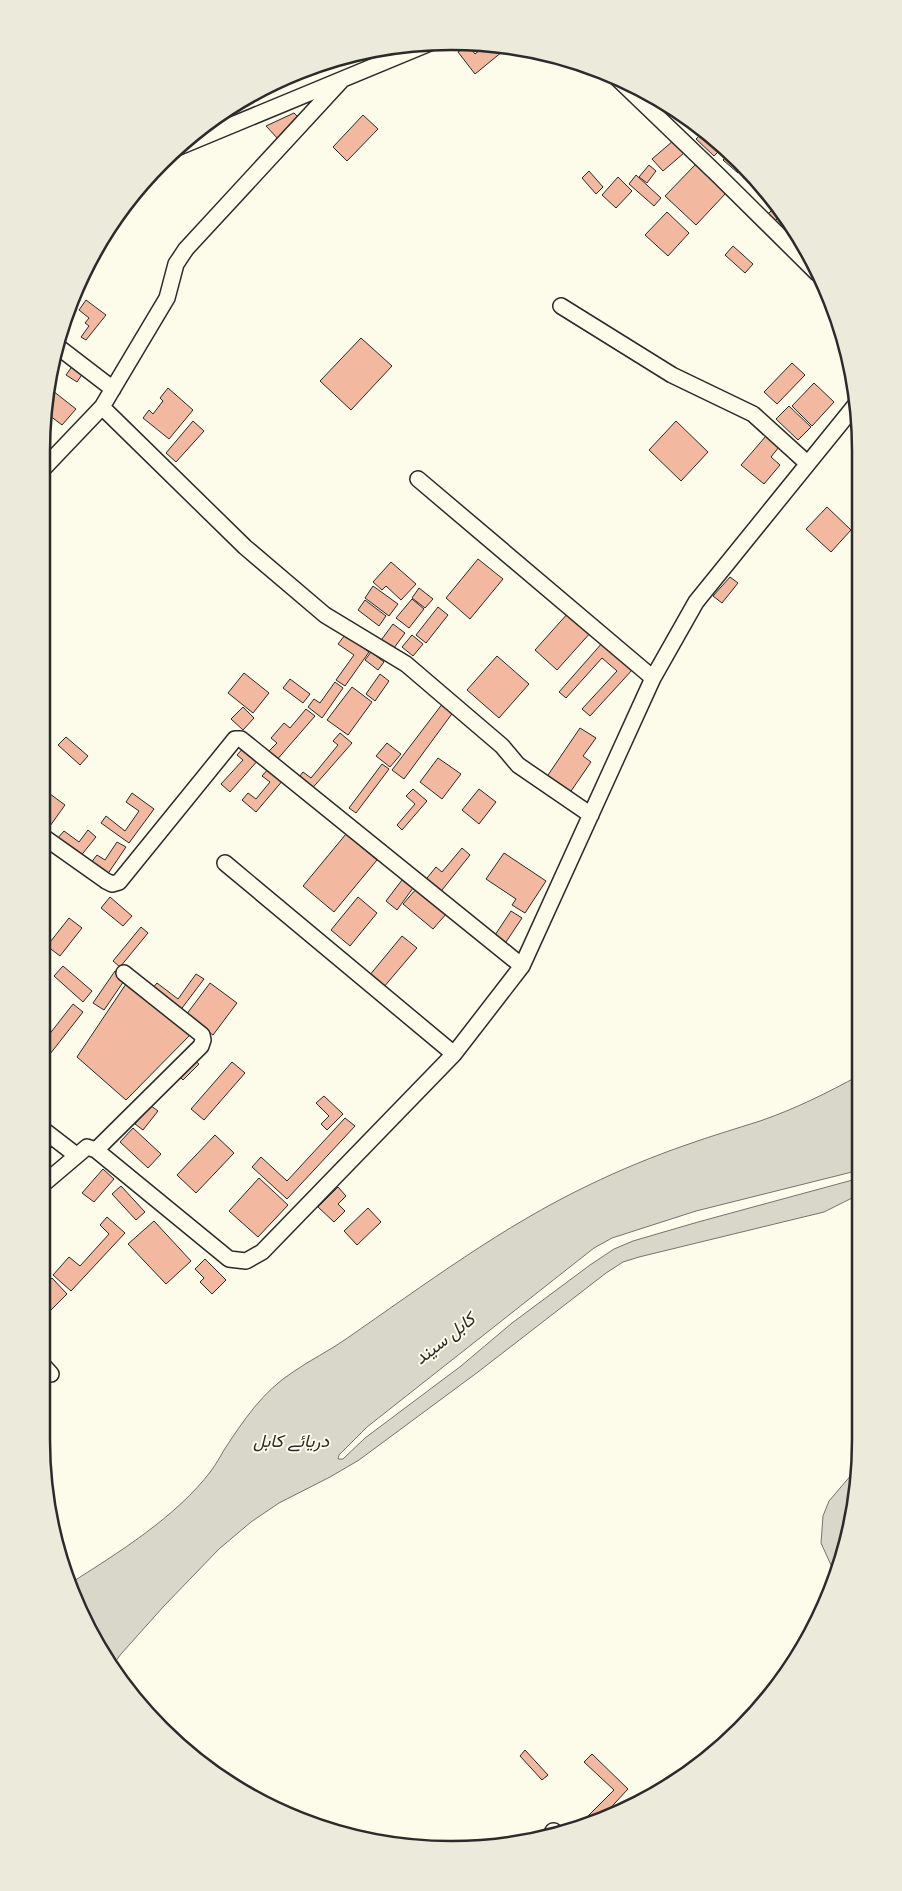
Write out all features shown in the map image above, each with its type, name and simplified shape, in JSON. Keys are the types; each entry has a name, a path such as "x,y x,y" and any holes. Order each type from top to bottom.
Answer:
{"street":[{"path":"203,136 408,52"},
{"path":"50,462 102,407 168,298 176,264 186,249 342,80"},
{"path":"634,94 801,256"},
{"path":"561,306 672,375 753,414 807,463"},
{"path":"63,351 113,389"},
{"path":"102,407 245,548 324,615 406,664 502,746 518,765 591,815"},
{"path":"50,1178 87,1147 96,1150 229,1258 246,1260 262,1252 454,1054 522,966 654,678 696,602 850,411"},
{"path":"418,479 654,678"},
{"path":"50,842 106,881 112,884 119,882 235,739 241,739 522,966"},
{"path":"225,863 454,1054"},
{"path":"96,1150 201,1046 203,1040 202,1035 124,973"},
{"path":"50,1135 76,1155"}],"water":[{"name":"دریائے کابل","path":"852,1079 852,1172 696,1211 612,1238 594,1248 367,1427 339,1455 338,1459 343,1459 365,1438 461,1366 512,1323 614,1249 633,1241 698,1222 852,1180 852,1198 824,1212 623,1262 359,1460 279,1503 251,1522 219,1549 164,1606 116,1660 91,1617 76,1580 145,1533 181,1504 211,1471 254,1407 272,1388 464,1257 557,1201 601,1179 649,1159 760,1121 823,1094"},
{"path":"850,1476 844,1518 832,1567 821,1543 823,1516 829,1501"}],"building":[{"path":"460,50 473,51 475,54 479,51 501,53 475,74 458,52"},
{"path":"294,113 299,118 279,140 266,126"},
{"path":"363,115 378,129 347,161 333,147"},
{"path":"699,136 718,152 714,156 696,139"},
{"path":"673,141 684,153 663,171 652,159"},
{"path":"725,158 739,172 738,173 723,160"},
{"path":"696,164 726,193 696,225 665,196"},
{"path":"649,165 656,171 647,183 639,177"},
{"path":"589,171 603,187 596,194 582,178"},
{"path":"636,175 661,198 654,206 629,184"},
{"path":"618,177 632,191 616,208 602,195"},
{"path":"772,210 777,219 773,223 766,216"},
{"path":"667,212 689,233 668,256 645,235"},
{"path":"783,226 788,234 786,236 779,230"},
{"path":"733,246 753,264 745,273 725,255"},
{"path":"86,300 106,315 86,340 81,337 89,326 85,323 89,318 79,310"},
{"path":"361,338 392,366 351,410 320,381"},
{"path":"792,363 805,375 777,404 764,392"},
{"path":"73,365 83,373 77,382 66,375"},
{"path":"814,383 834,402 812,426 792,406"},
{"path":"168,388 193,410 169,439 143,418 149,410 153,414 163,401 160,398"},
{"path":"54,392 76,409 62,425 52,417"},
{"path":"789,406 811,427 798,440 776,419"},
{"path":"193,421 204,431 176,462 166,453"},
{"path":"676,421 708,452 681,481 649,450"},
{"path":"766,436 779,447 771,457 780,465 764,484 741,465"},
{"path":"827,507 851,530 831,552 806,529"},
{"path":"478,559 503,579 470,619 446,598"},
{"path":"391,562 416,584 401,600 386,586 382,590 373,582"},
{"path":"730,577 738,583 722,603 713,596"},
{"path":"373,586 398,604 389,616 365,598"},
{"path":"419,588 433,599 425,608 412,598"},
{"path":"412,599 424,609 409,628 396,618"},
{"path":"365,600 386,616 379,626 358,610"},
{"path":"438,607 448,615 426,643 416,635"},
{"path":"569,612 591,632 557,670 535,650"},
{"path":"393,624 405,633 391,652 379,643"},
{"path":"345,635 369,652 345,686 336,680 354,655 338,644"},
{"path":"412,635 423,644 413,656 402,647"},
{"path":"603,642 633,669 590,716 582,709 617,671 602,658 566,698 559,692"},
{"path":"371,652 384,662 378,670 365,660"},
{"path":"497,656 529,684 499,718 467,690"},
{"path":"244,673 269,693 253,713 228,693"},
{"path":"380,674 389,681 375,701 366,694"},
{"path":"290,679 310,694 303,703 283,688"},
{"path":"335,682 343,688 322,718 308,707 314,699 320,703"},
{"path":"352,687 372,702 348,735 327,720"},
{"path":"443,703 454,711 404,779 392,770"},
{"path":"243,707 254,718 243,730 231,719"},
{"path":"306,709 315,716 275,762 266,754 277,743 271,738 284,723 290,728"},
{"path":"580,728 596,738 583,756 591,762 569,794 546,778"},
{"path":"340,733 352,743 309,792 296,781 303,772 311,778 338,745 333,741"},
{"path":"66,737 88,756 80,765 58,745"},
{"path":"387,743 401,754 390,767 376,756"},
{"path":"245,746 259,759 230,792 221,784 243,760 237,755"},
{"path":"438,758 461,774 442,799 420,782"},
{"path":"382,764 389,769 356,813 349,808"},
{"path":"270,767 284,779 256,812 242,800 248,793 256,799 270,782 262,776"},
{"path":"413,789 427,801 402,830 397,825 415,804 406,796"},
{"path":"479,789 496,802 479,824 462,810"},
{"path":"132,793 154,809 129,843 101,823 106,816 125,831 139,811 126,802"},
{"path":"50,794 65,805 50,826"},
{"path":"88,830 96,837 79,858 56,840 64,831 79,842"},
{"path":"346,834 377,860 334,912 303,886"},
{"path":"117,842 126,847 107,875 90,864 97,855 105,860"},
{"path":"462,848 470,855 438,895 423,883 436,867 442,872"},
{"path":"504,853 546,881 525,913 512,905 516,899 486,879"},
{"path":"402,880 413,888 397,910 386,901"},
{"path":"417,888 447,913 433,929 403,904"},
{"path":"110,897 132,916 123,926 101,908"},
{"path":"358,897 377,913 350,946 331,930"},
{"path":"511,911 522,918 504,945 493,938"},
{"path":"69,918 82,928 60,956 50,948 50,942"},
{"path":"141,927 148,933 120,967 113,961"},
{"path":"402,936 417,948 383,988 369,976"},
{"path":"63,966 92,991 83,1002 54,976"},
{"path":"115,971 126,978 104,1010 93,1003"},
{"path":"196,974 204,979 179,1012 150,991 157,983 178,999"},
{"path":"128,981 192,1033 126,1100 77,1057"},
{"path":"210,983 237,1003 213,1035 186,1015"},
{"path":"73,1004 83,1012 50,1054 50,1033"},
{"path":"192,1058 199,1064 183,1080 177,1074"},
{"path":"232,1062 245,1073 204,1120 191,1109"},
{"path":"324,1096 343,1114 327,1130 321,1124 329,1116 316,1103"},
{"path":"150,1105 158,1111 143,1130 135,1124"},
{"path":"345,1118 355,1126 287,1199 252,1167 261,1157 287,1181"},
{"path":"133,1128 161,1154 148,1168 120,1142"},
{"path":"215,1135 234,1153 196,1193 177,1175"},
{"path":"103,1169 114,1179 94,1202 82,1193"},
{"path":"259,1178 288,1205 258,1237 229,1211"},
{"path":"121,1186 145,1212 136,1220 112,1194"},
{"path":"338,1187 346,1196 338,1204 345,1211 334,1222 318,1207"},
{"path":"368,1208 381,1222 357,1245 344,1231"},
{"path":"107,1217 125,1233 71,1291 53,1275 69,1257 80,1266 109,1234 100,1225"},
{"path":"154,1221 191,1261 166,1284 128,1244"},
{"path":"205,1259 226,1280 212,1294 200,1282 204,1278 195,1269"},
{"path":"52,1278 67,1294 50,1311 50,1280"},
{"path":"525,1750 548,1775 542,1780 520,1756"},
{"path":"592,1754 628,1789 611,1807 587,1817 614,1790 584,1762"}],"water label":[{"name":"کابل سيند","path":"444,1338"}]}
